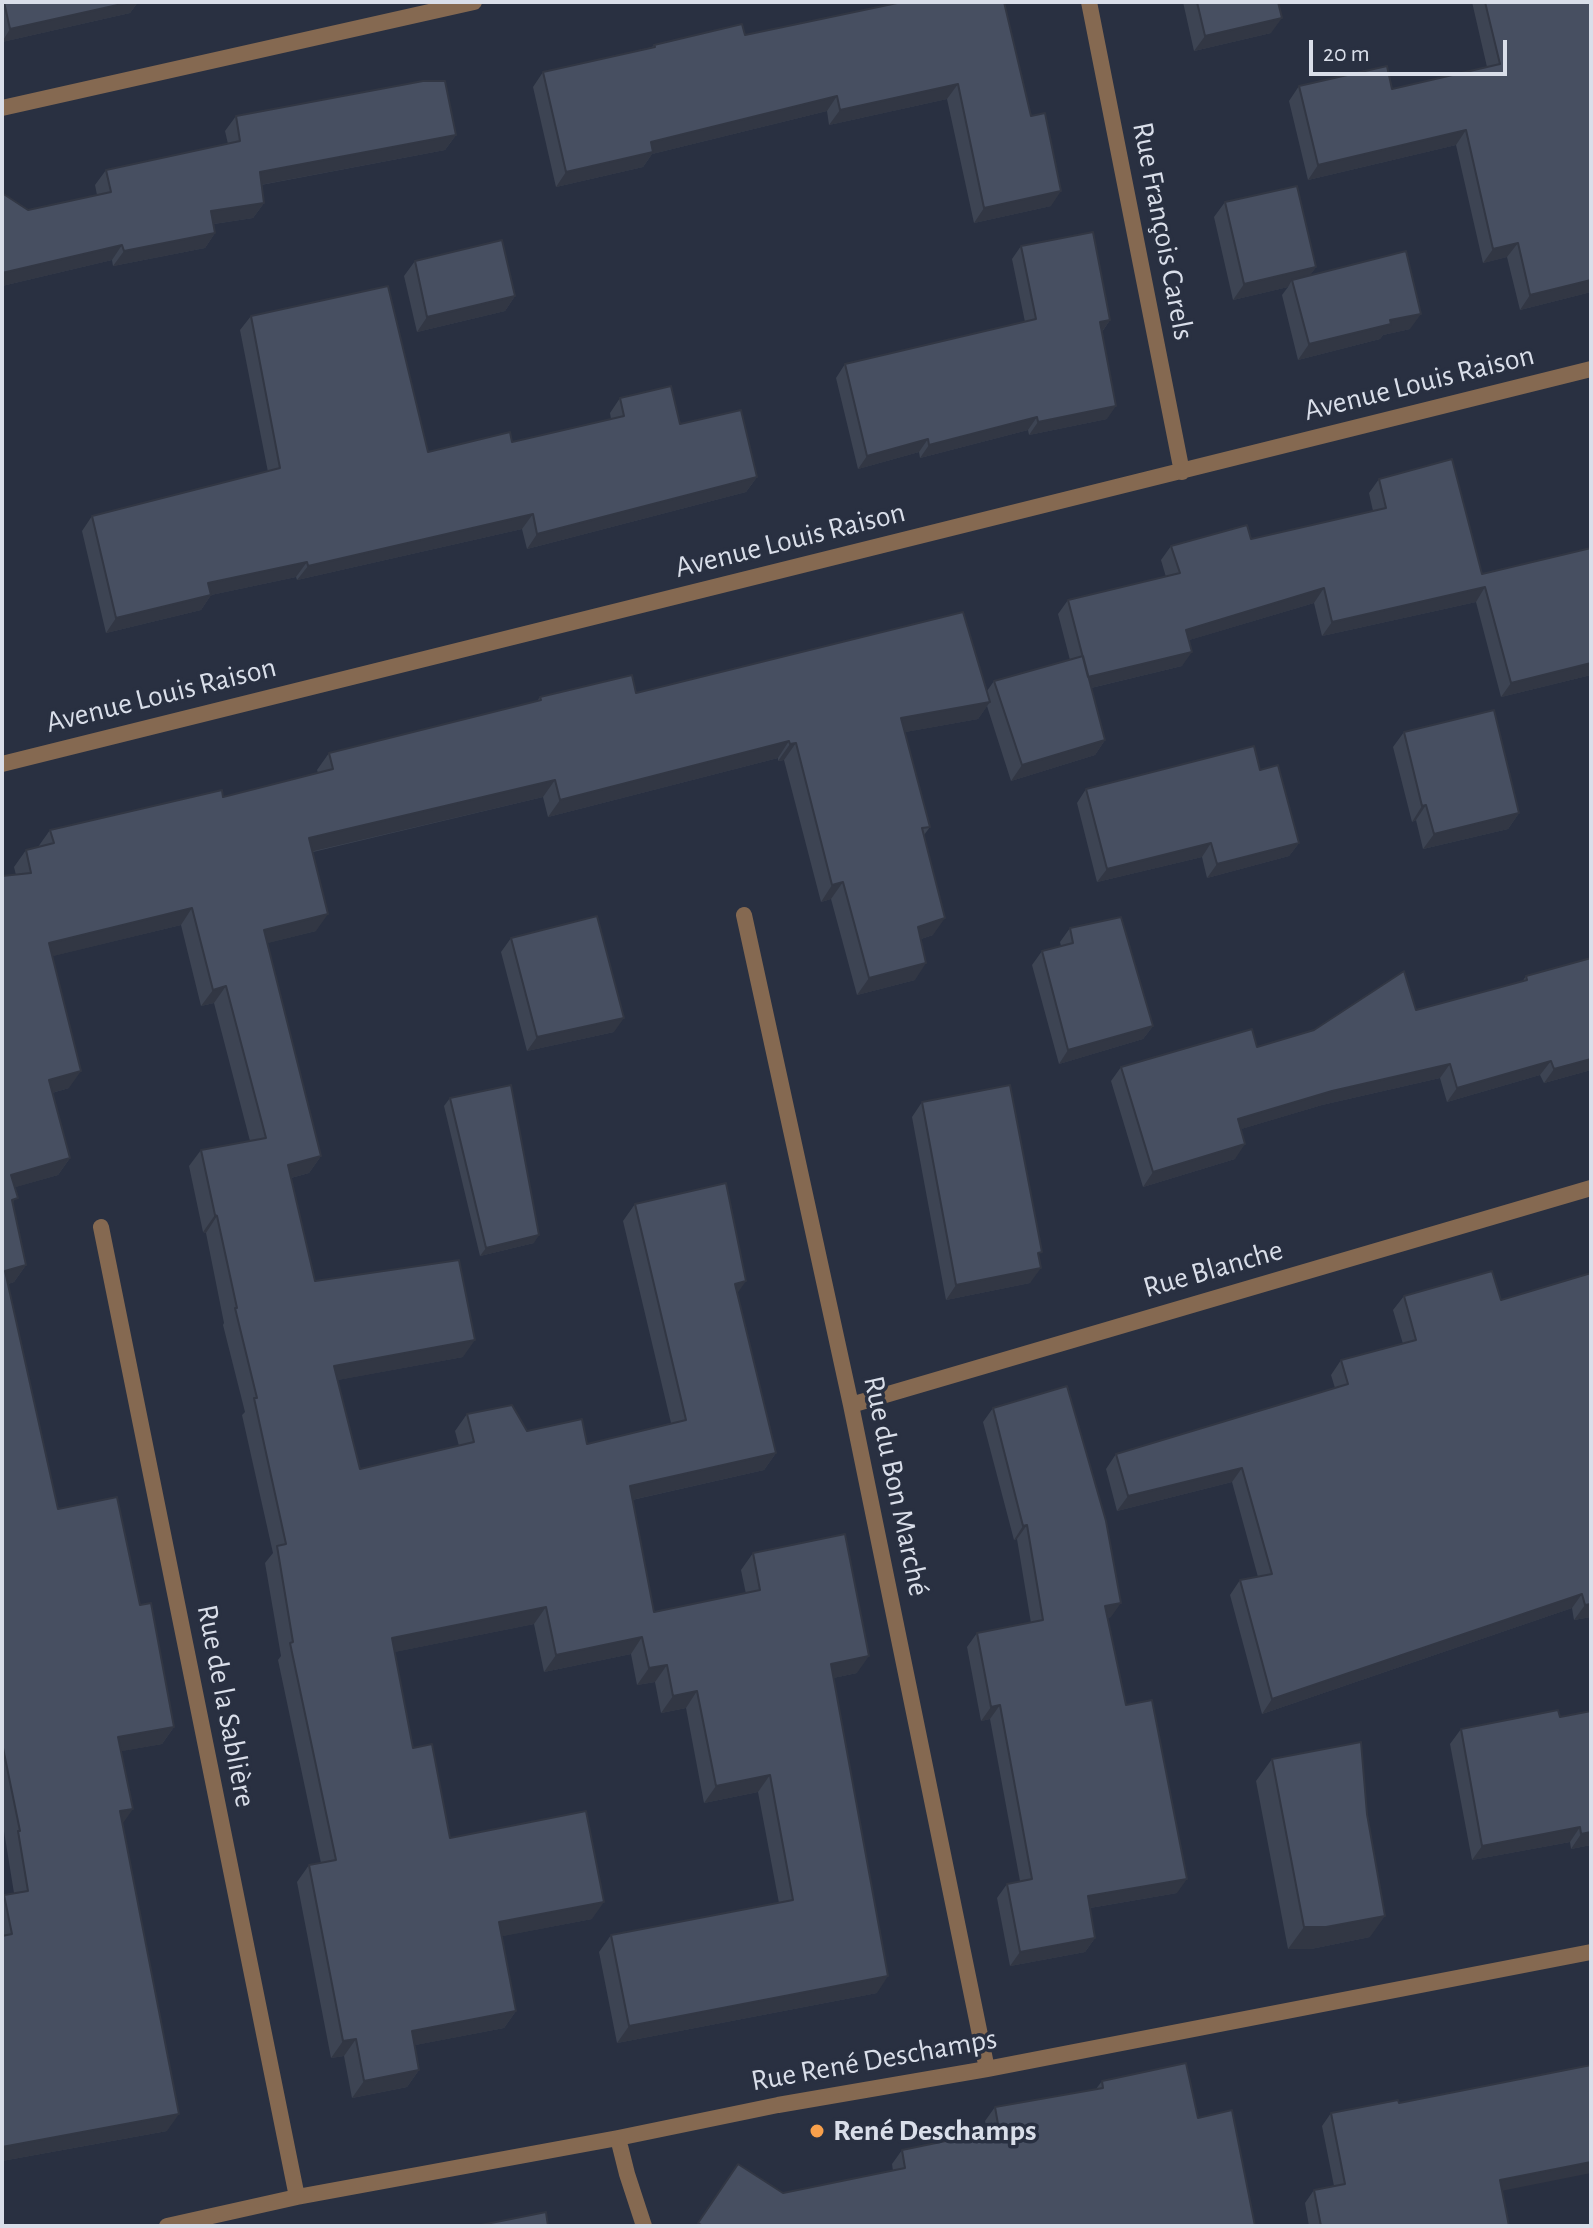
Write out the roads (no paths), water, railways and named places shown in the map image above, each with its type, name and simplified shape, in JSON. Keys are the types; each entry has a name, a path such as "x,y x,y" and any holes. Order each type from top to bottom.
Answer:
{"street":[{"path":"2,108 474,2"},
{"name":"Rue François Carels","path":"1089,2 1182,472"},
{"name":"Avenue Louis Raison","path":"2,764 1591,369"},
{"name":"Rue du Bon Marché","path":"744,915 851,1405 987,2069"},
{"name":"Rue Blanche","path":"851,1405 1591,1188"},
{"name":"Rue de la Sablière","path":"101,1227 297,2197"},
{"name":"Rue René Deschamps","path":"167,2226 297,2197 778,2105 987,2069 1591,1952"},
{"path":"618,2138 644,2226"}],"place":[{"name":"René Deschamps","path":"817,2131"}]}
